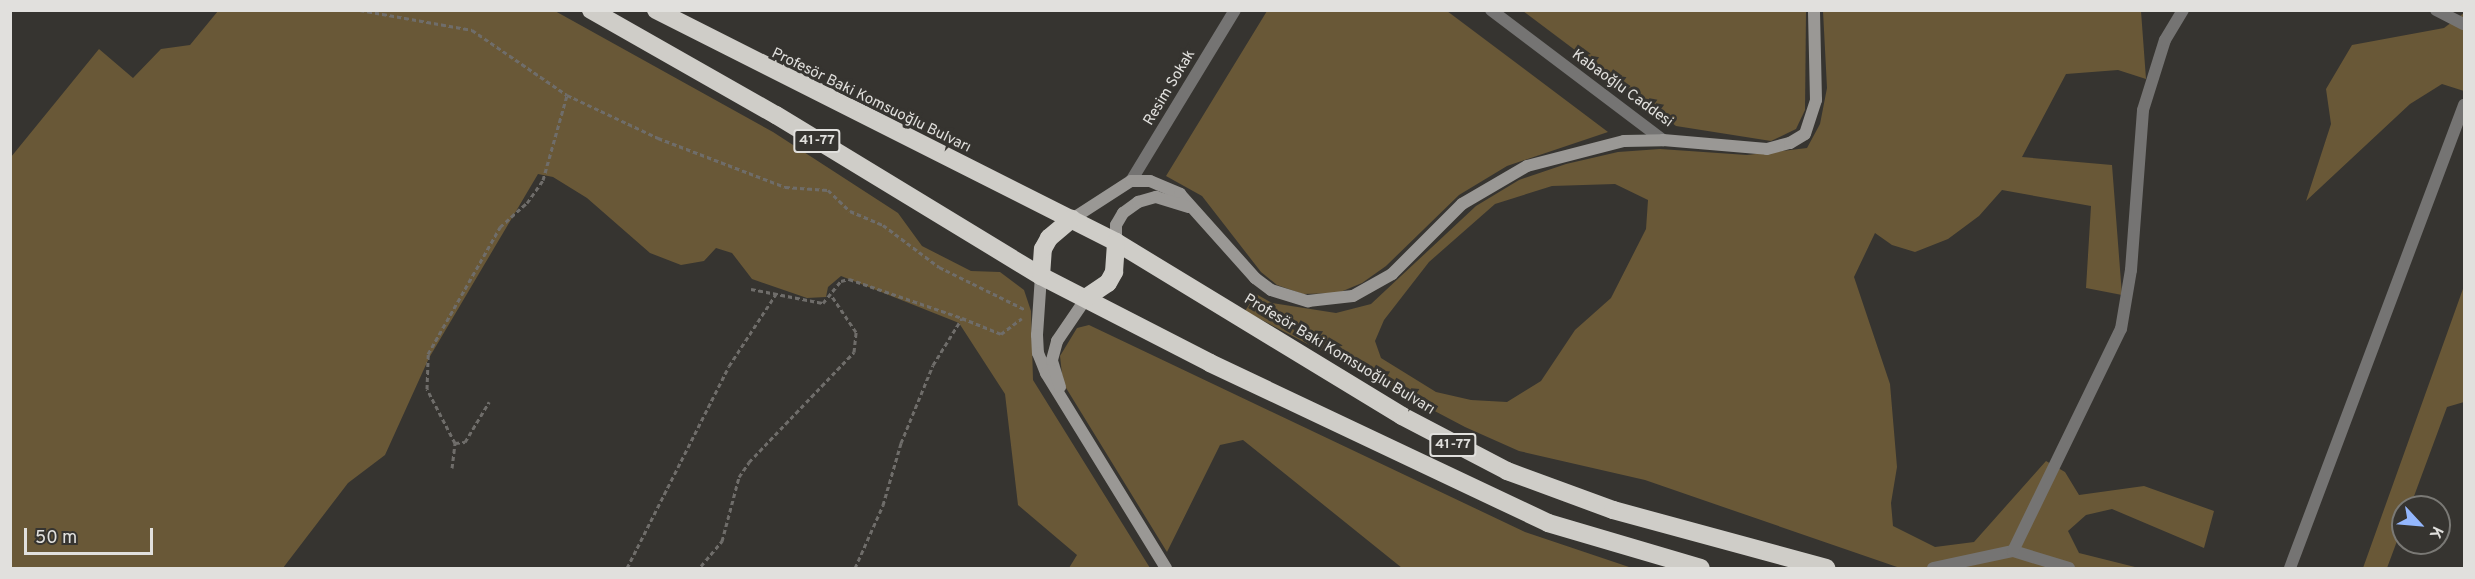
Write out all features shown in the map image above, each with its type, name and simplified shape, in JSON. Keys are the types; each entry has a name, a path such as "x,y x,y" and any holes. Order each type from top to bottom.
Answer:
{"highway":[{"name":"41-77","path":"591,10 776,115 1041,276"},
{"name":"Profesör Baki Komsuoğlu Bulvarı","path":"656,10 868,120 1072,219"},
{"path":"1072,219 1116,242 1114,272 1099,292 1087,297 1041,276 1046,243 1072,219"},
{"name":"Profesör Baki Komsuoğlu Bulvarı","path":"1116,242 1402,416 1507,471 1613,510 1826,568"},
{"name":"41-77","path":"1087,297 1210,363 1496,501 1568,530 1701,568"}],"street":[{"name":"Resim Sokak","path":"1131,181 1235,10"},
{"name":"Kabaoğlu Caddesi","path":"1491,10 1663,140 1767,149 1790,143 1805,134 1816,100 1814,10"},
{"path":"2013,551 2121,329 2132,270 2143,110 2165,40 2183,10"},
{"path":"2436,10 2464,24"},
{"path":"2290,568 2464,105"},
{"path":"1072,219 1131,181 1168,187 1198,212 1255,278 1271,290 1308,301 1332,300 1371,288 1392,274 1462,204 1527,166 1624,141 1663,140"},
{"path":"1116,242 1116,225 1123,213 1138,202 1156,197 1175,201 1198,212"},
{"path":"1041,276 1032,313 1038,353 1166,568"},
{"path":"1064,399 1052,360 1065,325 1087,297"},
{"path":"1933,568 2013,551 2069,568"}],"path":[{"path":"360,10 472,30 567,95 658,138 785,187 828,190 850,211 883,225 939,267 1032,313 1001,334 849,279 841,281 823,303 814,304 751,289"},
{"path":"452,468 455,443 427,389 428,354 500,227 527,203 543,180 567,95"},
{"path":"627,568 729,366 776,294"},
{"path":"701,566 722,541 739,477 749,462 854,352 856,332 831,296"},
{"path":"855,568 883,504 901,443 933,365 962,318"},
{"path":"455,443 465,442 489,402"}],"shaded area":[{"path":"218,11 555,11 773,132 898,213 922,246 971,271 1000,272 1024,290 1031,311 1033,380 1150,568 1069,568 1077,555 1018,505 1005,394 959,323 841,276 828,287 826,297 807,298 752,279 732,253 716,248 704,261 681,265 650,253 587,198 553,177 538,174 429,358 385,455 348,483 283,568 11,568 11,157 99,49 133,78 161,49 190,45"},
{"path":"1267,11 1447,11 1608,132 1507,166 1459,195 1386,266 1362,283 1338,293 1303,294 1277,285 1261,272 1202,196 1166,176"},
{"path":"1523,11 1806,11 1805,110 1796,129 1771,141 1676,126"},
{"path":"1823,11 2141,11 2146,79 2118,70 2066,74 2022,157 2112,165 2122,295 2086,288 2091,206 2002,190 1979,216 1948,239 1915,252 1892,245 1875,233 1854,277 1890,384 1897,467 1891,503 1893,526 1935,547 1974,542 2046,461 2065,472 2079,495 2144,486 2214,511 2204,548 2112,509 2086,515 2068,531 2079,553 2139,568 1900,568 1645,480 1519,451 1465,427 1245,311 1256,294 1272,303 1336,313 1371,304 1476,206 1519,180 1566,164 1618,152 1660,149 1747,155 1807,148 1820,124 1827,88","holes":["1615,184 1648,200 1646,229 1611,298 1575,330 1541,381 1507,402 1471,400 1436,392 1381,358 1375,341 1384,320 1429,262 1495,204 1552,186"]},
{"path":"2464,13 2464,91 2442,84 2410,104 2306,201 2331,124 2326,89 2352,45 2444,28"},
{"path":"2464,286 2464,402 2447,407 2414,495 2391,495 2392,555 2387,568 2363,568"},
{"path":"1089,325 1525,532 1632,568 1402,568 1243,440 1220,445 1167,552 1063,383 1060,356 1077,328"}]}
